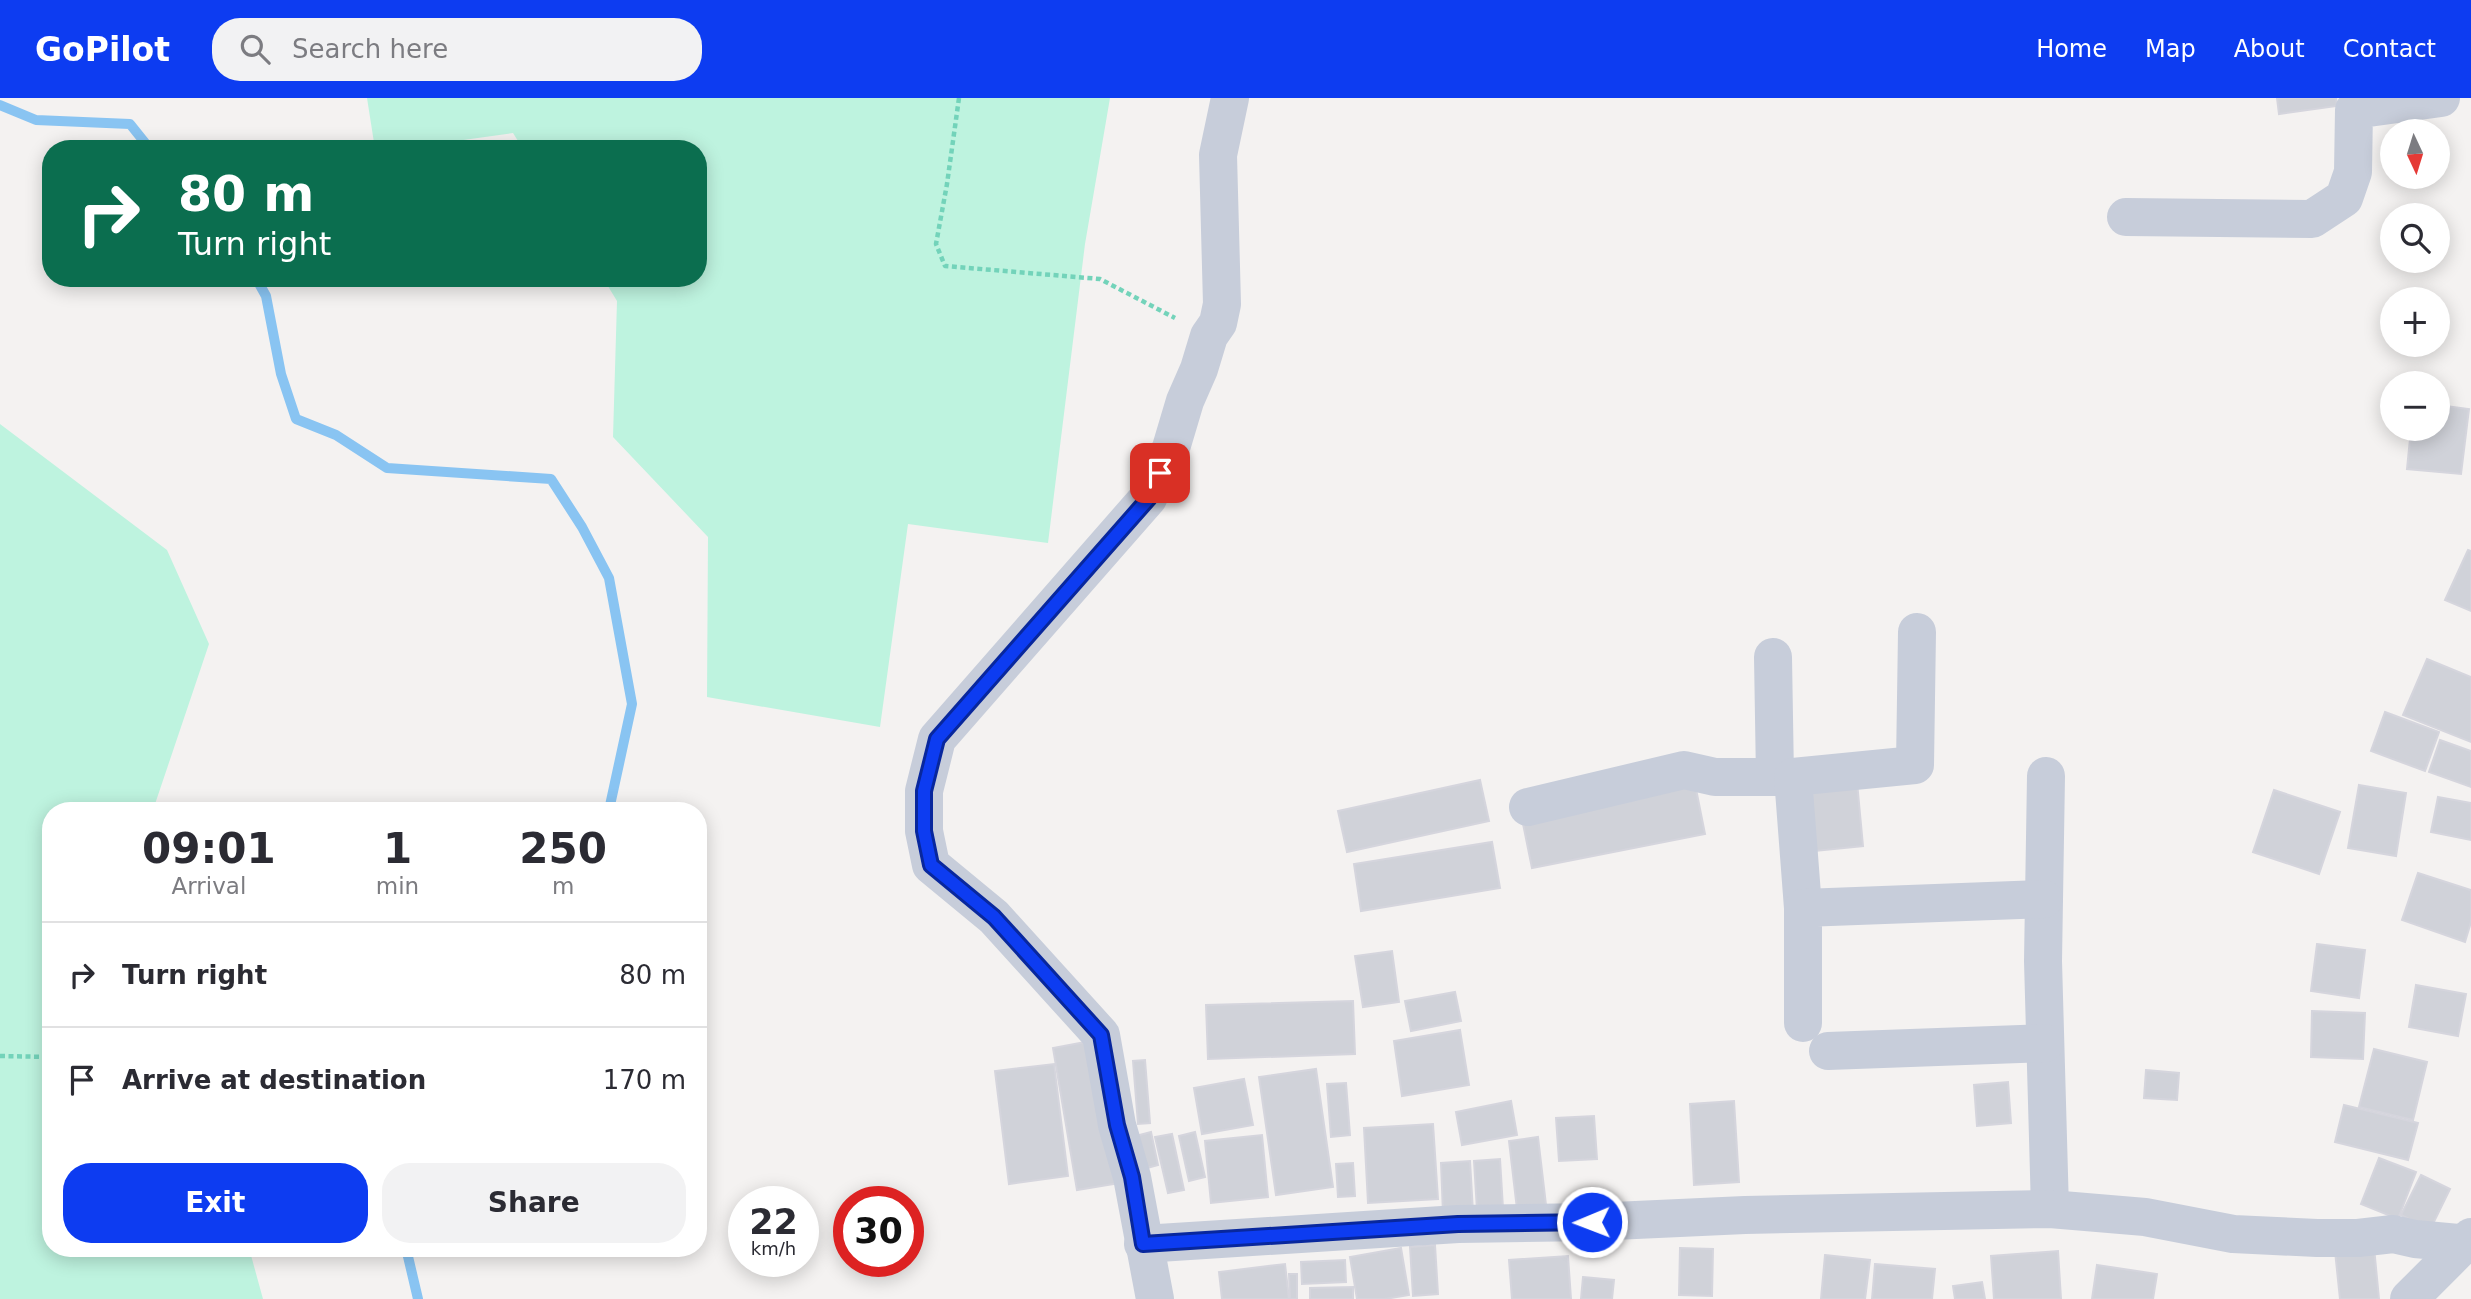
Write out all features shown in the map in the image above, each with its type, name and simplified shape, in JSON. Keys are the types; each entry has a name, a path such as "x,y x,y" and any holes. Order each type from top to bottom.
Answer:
{"street":[{"path":"1155,1299 1132,1177 1117,1125 1101,1035 994,917 931,865 924,831 924,791 937,739 1149,498 1171,448 1209,336 1218,323 1222,304 1218,155 1230,98"},
{"path":"2126,217 2312,219 2344,198 2353,172 2353,104 2441,98"},
{"path":"1528,807 1684,770 1714,777 1785,777 1915,765 1917,632"},
{"path":"1773,657 1785,777 1803,908 1815,1037 2045,1043"},
{"path":"2046,776 2045,1043 2050,1209"},
{"path":"1803,908 2045,899"},
{"path":"1143,1244 1458,1224 2050,1209 2144,1217 2233,1234 2331,1238 2393,1234 2415,1239 2470,1241"},
{"path":"2409,1299 2470,1241"}],"path":[{"path":"959,98 936,244 945,267 1100,279 1209,336"},
{"path":"0,1056 42,1057"}],"green space":[{"path":"367,98 1110,98 1085,244 1048,543 908,524 880,727 707,697 708,537 613,437 617,301 608,287 707,287 707,140 517,140 513,133 463,140 374,140"},
{"path":"0,424 167,550 209,644 156,802 42,802 42,1257 251,1257 263,1299 0,1299"}],"building":[{"path":"2277,98 2336,98 2337,106 2279,114"},
{"path":"2450,407 2469,409 2461,474 2407,469 2410,441 2450,441"},
{"path":"2468,550 2471,551 2471,611 2445,600"},
{"path":"2427,659 2471,677 2471,742 2403,715"},
{"path":"2385,712 2439,732 2425,771 2371,751"},
{"path":"2440,740 2471,751 2471,787 2429,772"},
{"path":"1694,779 1705,834 1532,868 1521,814"},
{"path":"1480,780 1489,821 1347,852 1338,811"},
{"path":"1857,782 1863,846 1815,851 1809,787"},
{"path":"2359,785 2406,793 2396,856 2348,848"},
{"path":"2274,790 2340,812 2319,874 2253,852"},
{"path":"2438,797 2471,803 2471,840 2431,832"},
{"path":"1492,842 1500,888 1361,911 1354,864"},
{"path":"2418,873 2471,890 2471,922 2465,942 2402,920"},
{"path":"2317,944 2365,950 2359,998 2311,991"},
{"path":"1392,951 1399,1002 1363,1007 1355,956"},
{"path":"2416,985 2466,994 2458,1036 2409,1027"},
{"path":"1455,992 1461,1021 1411,1031 1405,1001"},
{"path":"1353,1001 1355,1054 1208,1059 1206,1005"},
{"path":"2312,1011 2365,1013 2363,1059 2311,1057"},
{"path":"1460,1030 1469,1085 1402,1096 1394,1041"},
{"path":"1096,1040 1120,1183 1077,1190 1053,1048"},
{"path":"2374,1049 2427,1062 2413,1120 2359,1107"},
{"path":"1145,1060 1150,1123 1138,1124 1133,1061"},
{"path":"1054,1064 1068,1176 1009,1184 995,1071"},
{"path":"1316,1069 1333,1187 1276,1195 1259,1077"},
{"path":"2146,1070 2179,1073 2177,1100 2144,1098"},
{"path":"1244,1079 1253,1125 1202,1134 1194,1088"},
{"path":"2008,1082 2011,1123 1977,1126 1974,1085"},
{"path":"1346,1083 1350,1135 1331,1137 1327,1084"},
{"path":"1511,1101 1517,1135 1462,1145 1456,1112"},
{"path":"1734,1101 1739,1182 1694,1185 1690,1104"},
{"path":"2344,1105 2418,1123 2408,1160 2335,1142"},
{"path":"1594,1116 1597,1159 1559,1161 1556,1118"},
{"path":"1433,1124 1438,1199 1368,1203 1364,1128"},
{"path":"1151,1132 1158,1165 1136,1171 1128,1138"},
{"path":"1195,1132 1205,1177 1189,1181 1179,1136"},
{"path":"1172,1134 1184,1190 1168,1193 1155,1137"},
{"path":"1262,1135 1268,1197 1211,1203 1205,1141"},
{"path":"1538,1137 1546,1205 1517,1209 1509,1141"},
{"path":"2379,1158 2416,1172 2398,1219 2361,1204"},
{"path":"1500,1159 1503,1208 1477,1210 1474,1161"},
{"path":"1470,1161 1473,1212 1443,1214 1441,1163"},
{"path":"1353,1163 1355,1196 1338,1197 1336,1164"},
{"path":"2421,1175 2450,1189 2430,1230 2401,1215"},
{"path":"1435,1245 1438,1294 1413,1296 1410,1247"},
{"path":"2374,1247 2379,1299 2340,1299 2335,1251"},
{"path":"1401,1248 1409,1295 1385,1299 1357,1299 1350,1257"},
{"path":"1680,1248 1713,1249 1712,1296 1679,1295"},
{"path":"2058,1251 2061,1299 1994,1299 1991,1256"},
{"path":"1825,1255 1870,1260 1865,1299 1821,1299"},
{"path":"1568,1256 1571,1299 1512,1299 1509,1260"},
{"path":"1345,1260 1346,1282 1302,1284 1301,1262"},
{"path":"1285,1264 1289,1299 1222,1299 1219,1272"},
{"path":"1875,1264 1935,1269 1932,1299 1872,1299"},
{"path":"2097,1265 2157,1274 2153,1299 2092,1299"},
{"path":"1289,1274 1297,1274 1297,1299 1290,1299"},
{"path":"1583,1277 1614,1280 1612,1299 1581,1299"},
{"path":"1982,1282 1985,1299 1955,1299 1953,1286"},
{"path":"1353,1287 1353,1299 1310,1299 1310,1288"}],"waterway":[{"path":"0,105 36,120 130,124 143,140"},
{"path":"261,287 266,296 281,374 296,419 336,435 387,468 551,479 582,527 609,578 632,704 611,802"},
{"path":"408,1257 418,1299"}],"route":[{"path":"1160,473 1149,498 937,739 924,791 924,831 931,865 994,917 1101,1035 1117,1125 1132,1177 1143,1244 1458,1224 1592,1222"}]}
